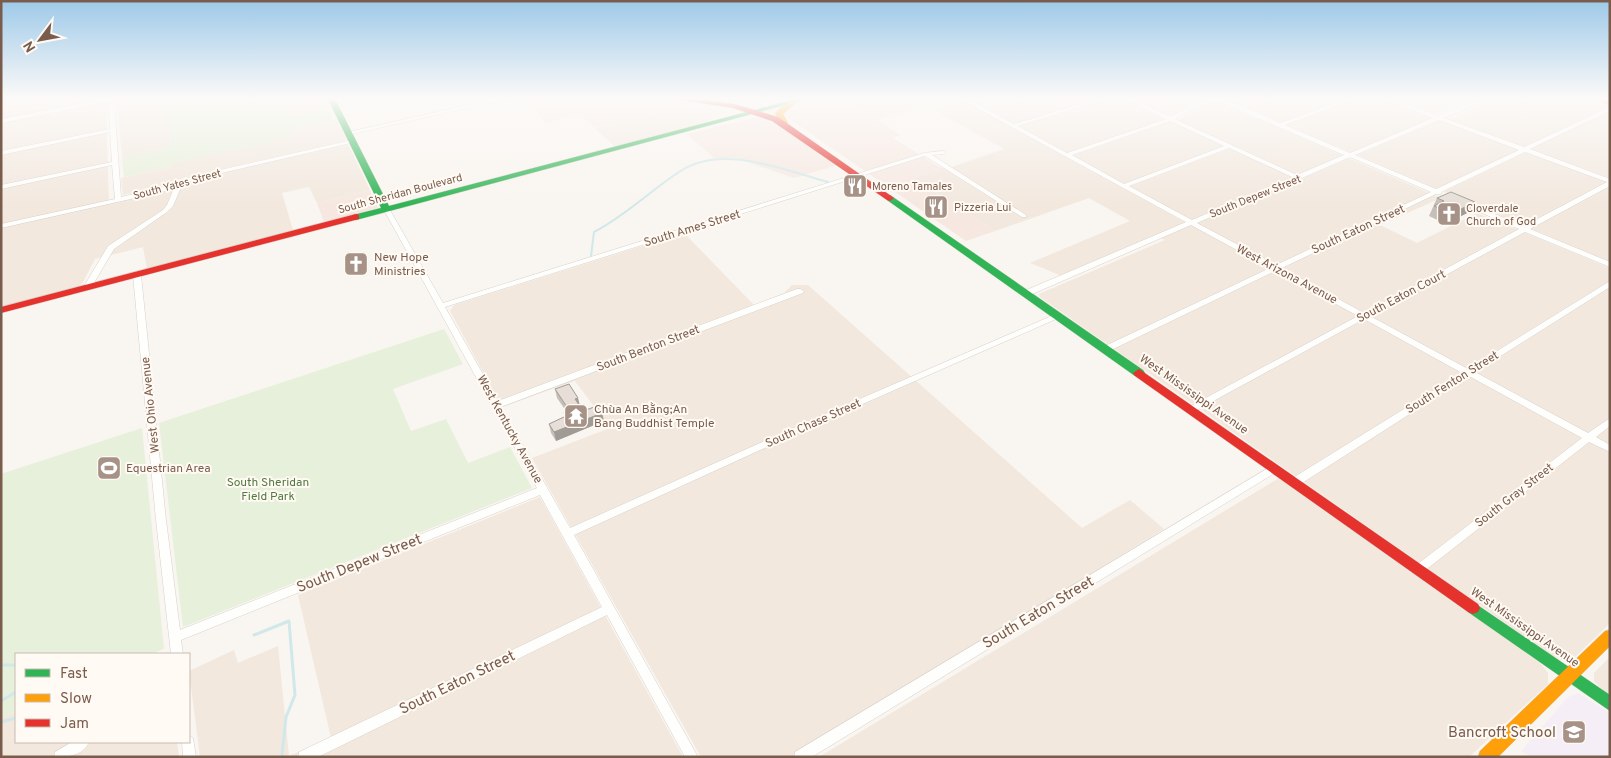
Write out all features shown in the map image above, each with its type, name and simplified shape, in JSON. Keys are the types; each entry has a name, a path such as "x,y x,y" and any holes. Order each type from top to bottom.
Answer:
{"main road":[{"name":"West Kentucky Avenue","path":"348,134 387,210"},
{"name":"South Sheridan Boulevard","path":"1,310 675,134"},
{"name":"West Mississippi Avenue","path":"801,134 1610,704"},
{"path":"1486,757 1610,636"}],"street":[{"path":"1,153 92,134"},
{"path":"113,134 118,200"},
{"name":"South Yates Street","path":"1,226 118,200 179,184 194,178 364,134"},
{"name":"West Arizona Avenue","path":"1029,134 1610,449"},
{"path":"1067,155 1127,134"},
{"path":"1204,134 1299,178"},
{"path":"1302,134 1446,196"},
{"name":"South Depew Street","path":"1027,293 1162,237 1190,222 1401,134"},
{"path":"1483,134 1610,182"},
{"name":"South Eaton Street","path":"1106,349 1555,134"},
{"path":"1124,186 1229,146"},
{"name":"South Ames Street","path":"440,306 926,154 944,153"},
{"path":"926,154 1024,216"},
{"path":"1,187 115,163"},
{"name":"South Eaton Court","path":"1192,409 1610,182"},
{"path":"87,288 111,248 165,211 170,206 179,184"},
{"path":"1454,199 1610,265"},
{"name":"West Kentucky Avenue","path":"387,210 610,608 689,756"},
{"name":"West Ohio Avenue","path":"137,275 161,520 177,653"},
{"name":"South Fenton Street","path":"1295,482 1610,283"},
{"name":"South Benton Street","path":"497,405 800,291"},
{"name":"South Chase Street","path":"568,533 821,418 1059,316"},
{"name":"South Gray Street","path":"1419,569 1610,421"},
{"name":"South Eaton Street","path":"800,757 1275,468"},
{"name":"South Depew Street","path":"175,637 544,489"},
{"name":"South Eaton Street","path":"304,757 610,608"},
{"path":"60,757 81,743"},
{"path":"188,743 190,757"}],"shaded area":[{"path":"1,134 107,134 109,204 169,190 188,181 345,145 349,146 370,190 317,203 309,187 282,193 293,230 147,269 143,247 95,259 82,284 77,287 1,307"},
{"path":"120,134 170,134 171,147 122,158"},
{"path":"291,134 343,134 346,140 183,178 170,185 123,195 121,178 172,166 172,163 292,136"},
{"path":"602,134 662,134 615,147"},
{"path":"687,134 794,134 838,165 794,178 736,158 714,158"},
{"path":"812,134 901,135 893,138 941,168 914,178 995,231 966,241"},
{"path":"978,134 1294,134 1441,198 1380,225 1417,243 1477,213 1610,268 1610,623 1573,659 1564,661 1551,655 1040,297 1039,294 1165,240 1157,236 1062,276 1030,263 1130,221 1089,198 995,231 914,178 949,165 952,167 1004,149"},
{"path":"1309,134 1478,134 1610,183 1610,262"},
{"path":"1490,134 1610,134 1610,178"},
{"path":"370,190 378,208 324,222 317,203"},
{"path":"684,233 754,305 784,293 792,285 808,285 1082,528 1130,500 1164,529 793,757 701,757 532,458 610,428 575,381 502,407 450,311 454,305"},
{"path":"1279,478 1540,663 1548,673 1548,684 1469,757 819,757"},
{"path":"540,497 683,757 200,757 190,671 234,650 238,663 278,646 289,756 331,738 298,595"},
{"path":"1610,657 1610,697 1594,681 1594,673"},
{"name":"Bancroft School","path":"1578,693 1610,713 1610,757 1529,757 1521,751 1567,698"},
{"path":"15,711 15,743 177,743 179,757 1,757 1,718"}],"green space":[{"path":"170,134 291,134 292,137 172,163 172,166 124,177 122,158 171,147"},
{"name":"South Sheridan Field Park","path":"444,329 463,364 393,389 411,431 446,419 468,463 510,447 532,488 183,627 159,423"},
{"path":"142,428 164,649 154,653 15,653 15,711 1,718 1,474"}],"building":[{"path":"1451,192 1475,202 1451,214 1434,206 1444,201 1437,198"},
{"path":"569,384 578,398 575,399 583,411 597,406 602,413 554,432 549,424 566,416 564,412 569,410 555,389"}],"waterway":[{"path":"591,256 594,232 616,219 668,179 696,164 714,160 733,159 772,166 828,182"},
{"path":"846,186 858,190"},
{"path":"254,635 289,621 295,695 286,717 282,755"},
{"path":"1,665 15,665"},
{"path":"1,701 15,693"},
{"path":"1,722 15,718"}],"traffic: fast":[{"path":"349,134 387,210"},
{"path":"356,217 670,134"},
{"path":"890,198 1139,373"},
{"path":"1473,608 1610,704"}],"traffic: slow":[{"path":"1486,757 1610,636"}],"traffic: jam":[{"path":"797,134 890,198"},
{"path":"1,310 356,217"},
{"path":"1139,373 1473,608"}],"place":[{"name":"Moreno Tamales","path":"855,186"},
{"name":"Pizzeria Lui","path":"936,207"},
{"name":"Cloverdale Church of God","path":"1449,214"},
{"name":"New Hope Ministries","path":"356,264"},
{"name":"Chùa An Bằng;An Bang Buddhist Temple","path":"576,416"},
{"name":"Equestrian Area","path":"109,468"},
{"name":"Bancroft School","path":"1574,732"}]}
